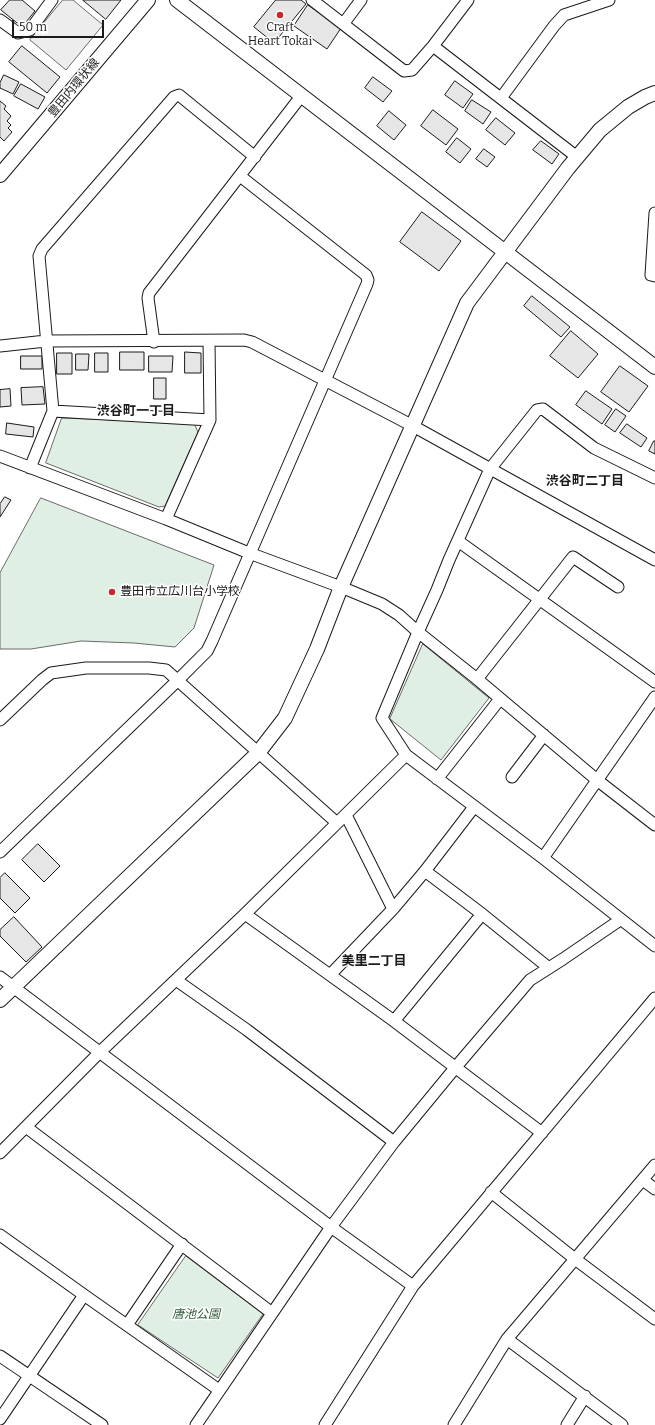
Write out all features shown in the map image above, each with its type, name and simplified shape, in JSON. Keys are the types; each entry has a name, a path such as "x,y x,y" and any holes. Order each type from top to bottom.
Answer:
{"street":[{"path":"0,20 18,33 30,30 52,0"},
{"name":"豊田内環状線","path":"0,175 148,0"},
{"path":"177,0 655,367"},
{"path":"312,0 344,23 404,71 412,70 433,46 468,0"},
{"path":"344,23 361,0"},
{"path":"501,98 554,26 564,15 609,0"},
{"path":"433,46 577,157"},
{"path":"0,1000 258,753 285,718 317,649 341,587 468,303 577,157 600,130 628,106 655,93"},
{"path":"30,468 53,411 39,256 42,249 174,97 179,95 255,157"},
{"path":"154,342 148,298 149,293 302,95"},
{"path":"0,852 207,651 367,284 368,280 366,275 240,176"},
{"path":"655,213 651,275 655,276"},
{"path":"0,346 46,341 154,342 244,340 252,342 413,426 655,560"},
{"path":"166,519 210,420 209,341"},
{"path":"655,478 594,448 543,409 537,410 490,469 382,718 406,755 543,858 655,946"},
{"path":"53,411 210,420"},
{"path":"0,456 166,519 382,604 399,615 418,632 478,679 597,780 655,826"},
{"path":"458,541 655,682"},
{"path":"478,679 573,557 618,587"},
{"path":"0,720 51,673 86,668 149,668 166,670 337,823"},
{"path":"543,858 655,697"},
{"path":"437,779 500,699"},
{"path":"512,777 544,735"},
{"path":"0,1153 100,1052 245,914 406,755"},
{"path":"331,974 425,872 474,807"},
{"path":"346,815 392,909"},
{"path":"425,872 482,914 549,968"},
{"path":"245,914 331,974 542,1133"},
{"path":"394,1021 482,914"},
{"path":"196,1425 331,1227 394,1142 455,1068 530,980 620,920"},
{"path":"0,977 331,1227 413,1286"},
{"path":"176,980 247,1030 394,1142"},
{"path":"325,1425 413,1286 655,998"},
{"path":"26,1127 272,1313"},
{"path":"454,1425 507,1339 655,1165"},
{"path":"643,1180 655,1189"},
{"path":"491,1192 575,1259 655,1319"},
{"path":"0,1235 219,1390"},
{"path":"127,1326 182,1244"},
{"path":"0,1419 84,1295"},
{"path":"507,1339 622,1425"},
{"path":"0,1356 102,1425"},
{"path":"567,1425 585,1396"}],"green space":[{"path":"62,418 194,423 198,432 165,506 159,507 46,463"},
{"name":"豊田市立広川台小学校","path":"41,498 214,565 194,628 175,647 134,643 81,641 31,649 0,649 0,573"},
{"path":"423,644 489,698 441,760 390,719"},
{"name":"唐池公園","path":"186,1256 263,1314 218,1378 138,1325"}],"shaded area":[{"path":"63,0 73,0 103,25 66,70 30,40"}],"building":[{"path":"10,0 22,0 35,11 22,27 1,10"},
{"path":"83,0 121,0 106,19"},
{"name":"Craft Heart Tokai","path":"276,0 301,0 306,4 274,43 254,27"},
{"path":"308,5 341,28 327,49 294,26"},
{"path":"22,46 60,77 47,93 9,62"},
{"path":"4,75 19,82 13,94 0,88 0,83"},
{"path":"373,77 392,91 383,102 365,88"},
{"path":"455,81 473,94 463,108 445,95"},
{"path":"21,84 45,97 38,109 14,96"},
{"path":"472,100 491,112 483,124 465,111"},
{"path":"0,101 6,106 4,109 11,116 7,121 11,125 8,128 12,132 4,141 0,137"},
{"path":"433,110 458,129 446,145 421,126"},
{"path":"389,111 406,125 394,140 377,126"},
{"path":"496,118 515,133 505,145 486,130"},
{"path":"457,138 471,149 460,163 446,152"},
{"path":"541,141 559,154 552,164 533,150"},
{"path":"484,149 495,157 487,167 476,159"},
{"path":"422,212 461,241 439,271 400,242"},
{"path":"532,296 570,327 561,337 524,306"},
{"path":"571,331 598,354 578,378 550,356"},
{"path":"120,352 144,352 144,370 120,370"},
{"path":"185,352 201,353 201,373 185,373"},
{"path":"57,353 72,353 72,374 57,374"},
{"path":"95,353 108,353 108,372 95,372"},
{"path":"76,354 89,354 88,370 76,370"},
{"path":"21,356 42,356 42,369 21,369"},
{"path":"149,356 173,356 172,372 149,372"},
{"path":"620,366 648,386 629,412 601,392"},
{"path":"154,378 166,378 166,399 154,399"},
{"path":"43,387 45,404 22,405 21,388"},
{"path":"10,389 11,406 0,407 0,390"},
{"path":"586,391 612,409 602,424 576,405"},
{"path":"616,409 626,416 615,432 605,425"},
{"path":"7,423 34,427 33,437 6,434"},
{"path":"627,424 647,438 641,447 620,433"},
{"path":"655,441 655,454 649,451"},
{"path":"5,497 11,500 0,517 0,504"},
{"path":"38,844 60,866 44,882 22,860"},
{"path":"5,873 30,898 15,913 0,898 0,878"},
{"path":"14,917 42,947 26,962 0,936 0,930"}],"place":[{"name":"Craft Heart Tokai","path":"280,15"},
{"name":"豊田市立広川台小学校","path":"112,592"}],"district":[{"name":"渋谷町一丁目","path":"136,411"},
{"name":"渋谷町二丁目","path":"585,481"},
{"name":"美里二丁目","path":"374,961"}]}
